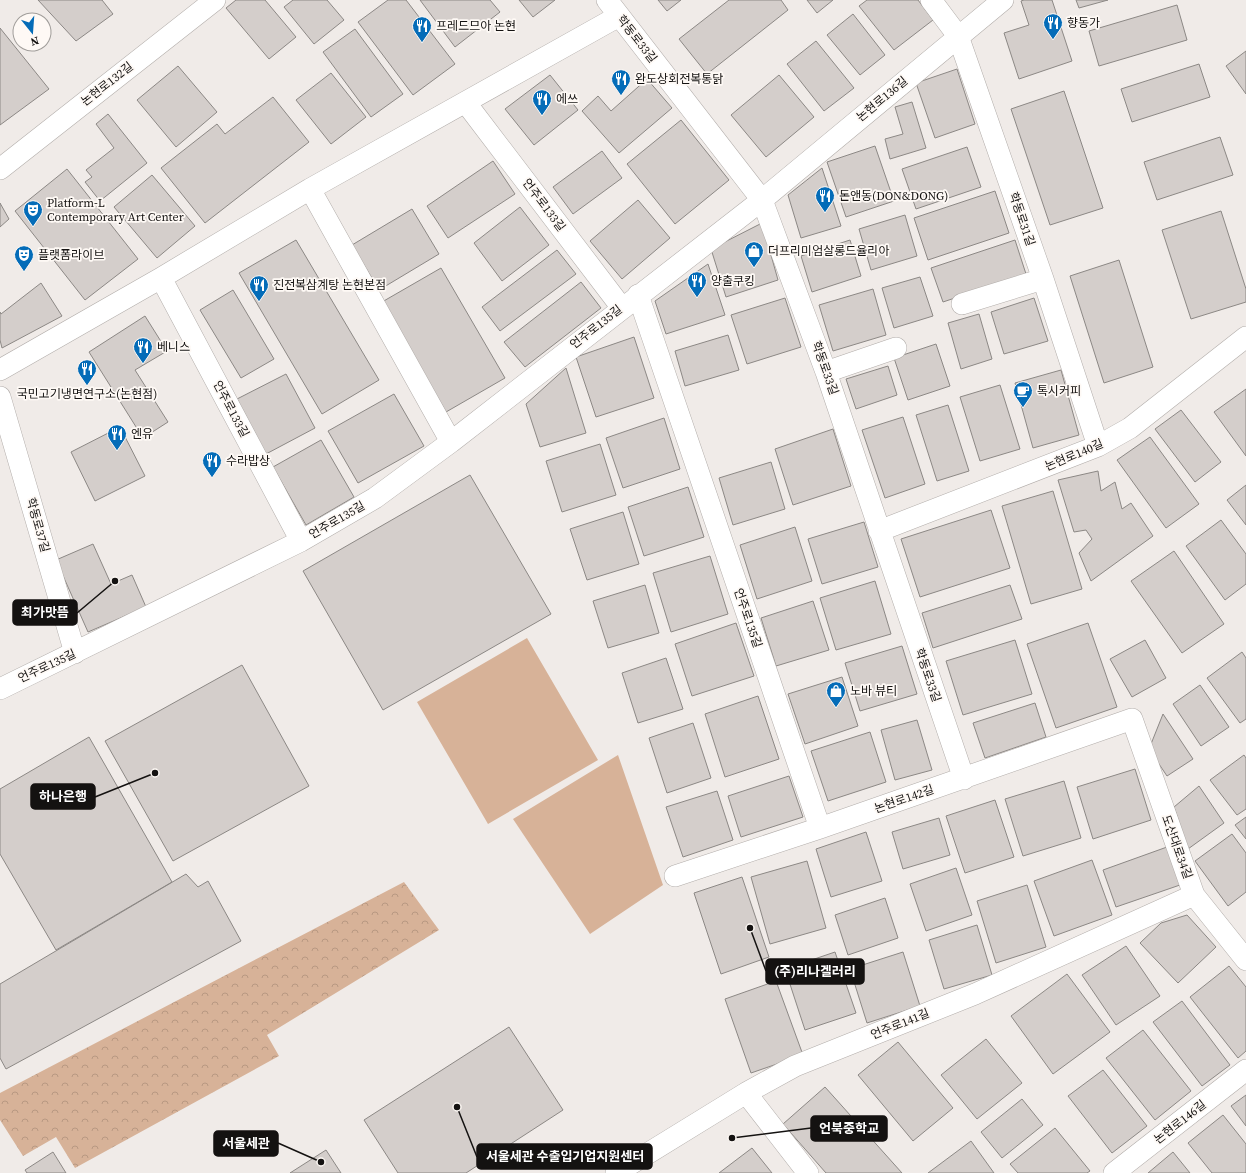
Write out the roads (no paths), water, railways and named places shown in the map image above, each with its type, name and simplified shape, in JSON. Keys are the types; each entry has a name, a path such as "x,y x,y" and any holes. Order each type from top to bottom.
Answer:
{"street":[{"name":"논현로132길","path":"0,169 215,0"},
{"name":"학동로31길","path":"930,0 958,36 1043,279 1098,446"},
{"name":"논현로136길","path":"762,200 1003,0"},
{"path":"0,370 161,278 310,189 466,103 613,8"},
{"name":"학동로33길","path":"613,8 762,200 826,372 964,779"},
{"name":"언주로133길","path":"466,103 622,308"},
{"path":"310,189 451,442"},
{"name":"언주로135길","path":"0,688 75,653 301,541 375,498 451,442 762,200"},
{"name":"언주로133길","path":"161,278 301,541"},
{"path":"962,304 1043,279"},
{"name":"언주로135길","path":"638,295 820,828"},
{"name":"논현로140길","path":"879,531 1098,446 1130,428 1246,337"},
{"path":"826,372 896,348"},
{"name":"학동로37길","path":"0,397 75,653"},
{"name":"논현로142길","path":"675,876 964,779 1132,719"},
{"name":"도산대로34길","path":"1132,719 1194,895 1246,960"},
{"name":"언주로141길","path":"616,1173 746,1093 795,1066 975,994 1194,895"},
{"name":"논현로146길","path":"1114,1173 1246,1070"},
{"path":"746,1093 808,1173"}],"place":[{"name":"향동가","path":"1053,40"},
{"name":"프레드므아 논현","path":"422,43"},
{"name":"완도상회전복통닭","path":"621,96"},
{"name":"에쓰","path":"542,116"},
{"name":"돈앤동(DON&DONG)","path":"825,213"},
{"name":"Platform-L Contemporary Art Center","path":"33,227"},
{"name":"더프리미엄살롱드율리아","path":"754,268"},
{"name":"플랫폼라이브","path":"24,272"},
{"name":"양출쿠킹","path":"697,298"},
{"name":"진전복삼계탕 논현본점","path":"259,302"},
{"name":"베니스","path":"143,364"},
{"name":"국민고기냉면연구소(논현점)","path":"87,386"},
{"name":"톡시커피","path":"1023,408"},
{"name":"엔유","path":"117,451"},
{"name":"수라밥상","path":"212,478"},
{"name":"최가맛뜸","path":"115,581"},
{"name":"노바 뷰티","path":"836,708"},
{"name":"하나은행","path":"155,773"},
{"name":"(주)리나겔러리","path":"750,928"},
{"name":"서울세관 수출입기업지원센터","path":"457,1107"},
{"name":"언북중학교","path":"732,1138"},
{"name":"서울세관","path":"321,1162"}]}
